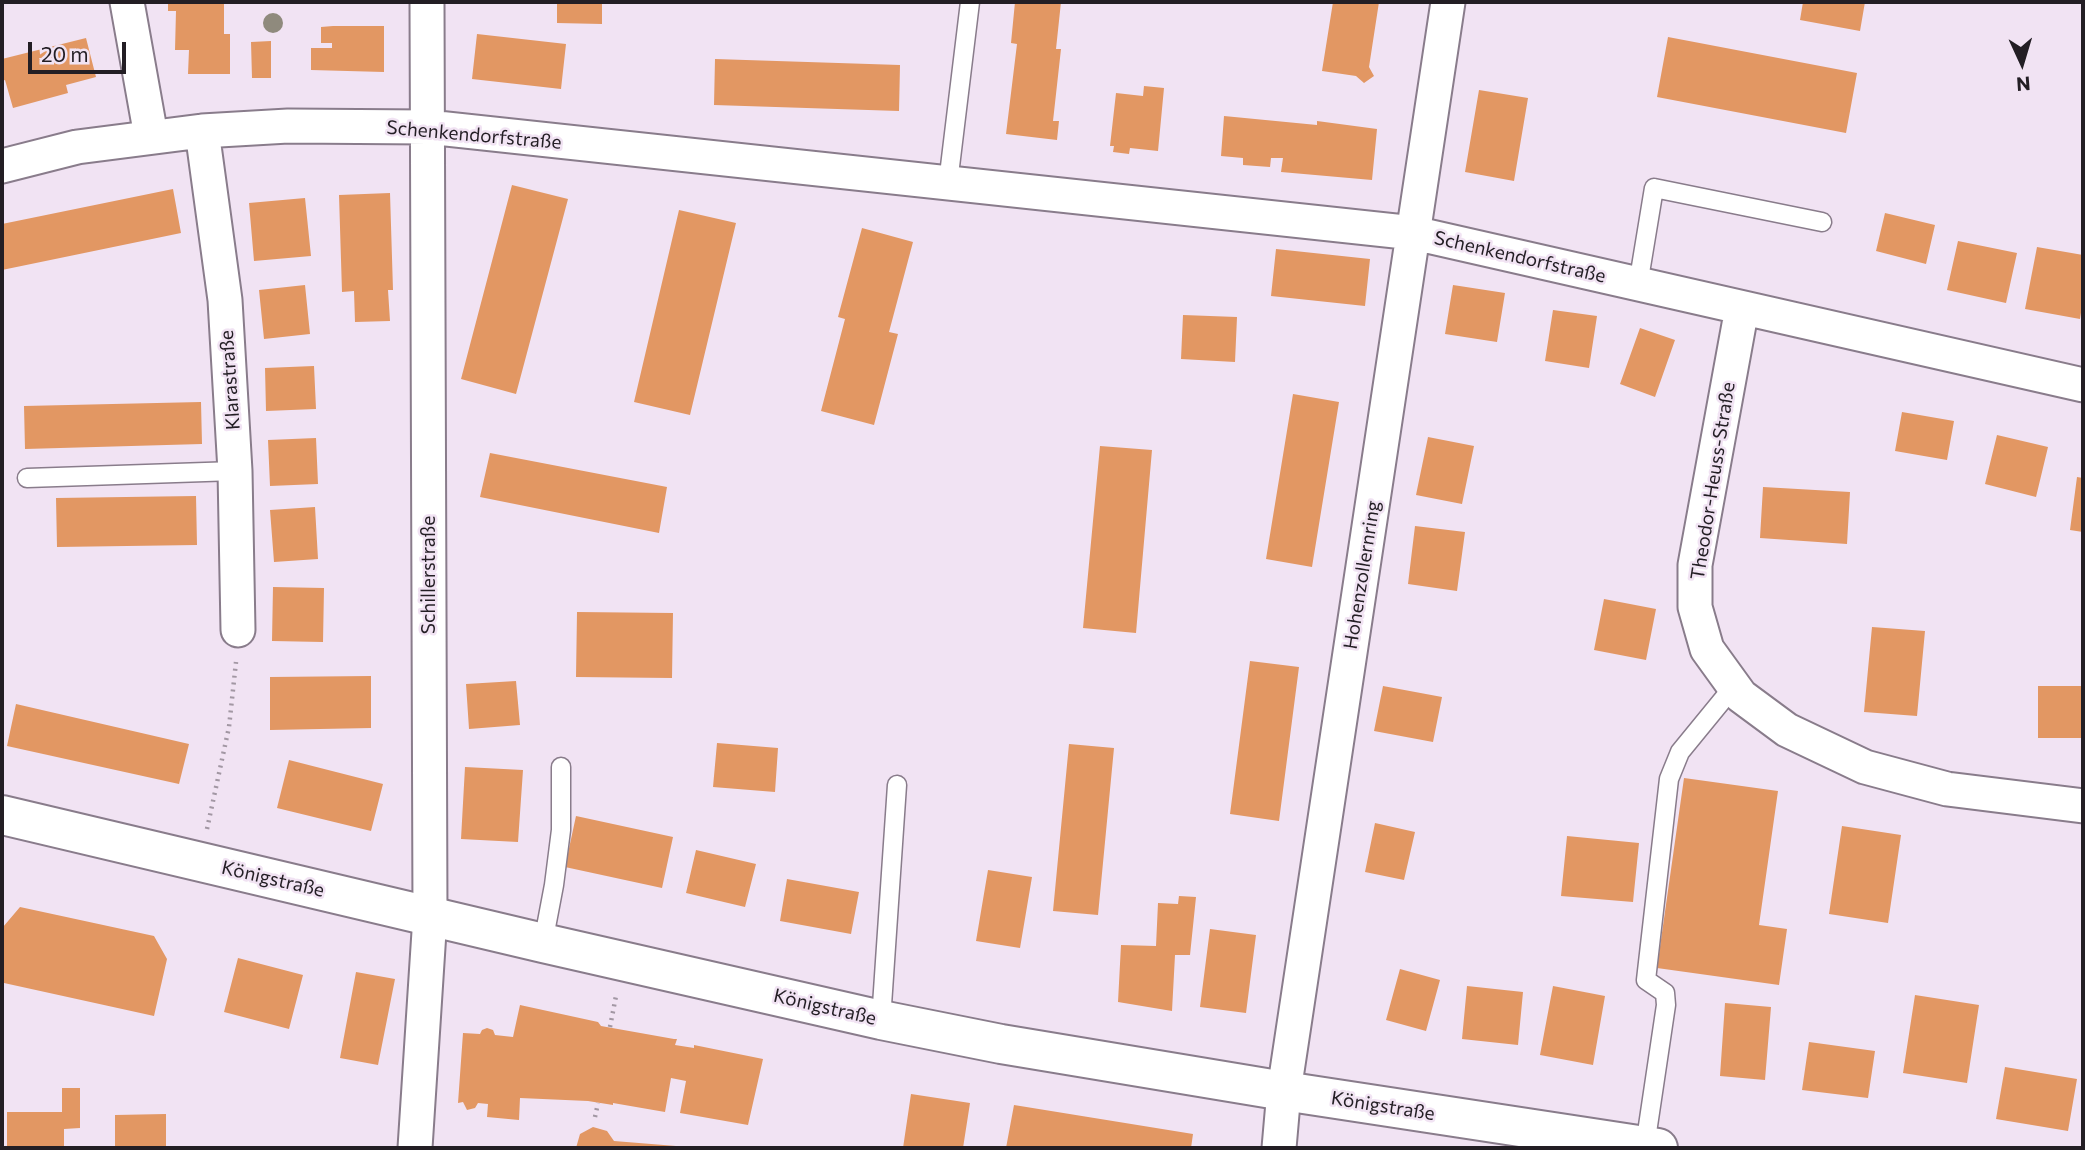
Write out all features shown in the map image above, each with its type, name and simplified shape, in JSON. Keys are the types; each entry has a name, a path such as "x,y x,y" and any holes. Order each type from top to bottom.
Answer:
{"main road":[{"name":"Königstraße","path":"2,815 881,1020 1001,1044 1632,1146"}],"street":[{"path":"127,2 151,136"},
{"name":"Schillerstraße","path":"415,1148 430,916 427,2"},
{"name":"Hohenzollernring","path":"1279,1148 1284,1091 1448,2"},
{"name":"Schenkendorfstraße","path":"2,166 77,148 202,131 288,126 428,127 1414,233 2083,384"},
{"name":"Klarastraße","path":"202,131 225,300 235,471 238,630"},
{"name":"Theodor-Heuss-Straße","path":"1742,309 1695,565 1695,607 1707,649 1741,696 1787,730 1865,767 1947,789 2083,806"}],"lane":[{"path":"948,183 970,2"},
{"path":"1638,285 1654,188 1822,222"},
{"path":"27,478 235,471"},
{"path":"1632,1146 1666,1004 1665,993 1646,980 1669,779 1680,752 1734,687"},
{"path":"543,943 561,830 561,767"},
{"path":"881,1020 897,785"}],"path":[{"path":"200,862 229,727 238,630"},
{"path":"595,1118 598,1103"}],"building":[{"path":"168,2 224,3 224,34 230,34 230,74 188,74 189,50 175,50 176,11 168,11"},
{"path":"557,2 602,2 602,24 557,23"},
{"path":"1015,2 1061,2 1056,49 1061,49 1053,121 1059,121 1057,140 1006,134 1017,44 1011,43"},
{"path":"1333,2 1379,2 1369,67 1374,76 1364,83 1356,76 1322,71"},
{"path":"1803,2 1865,2 1860,31 1800,20"},
{"path":"384,26 384,72 311,70 311,48 332,48 332,43 321,43 321,27"},
{"path":"477,34 566,44 561,89 472,79"},
{"path":"1668,37 1857,73 1846,133 1657,97"},
{"path":"86,38 96,77 66,85 68,93 13,108 5,80 2,81 2,59"},
{"path":"271,41 271,78 252,78 251,42"},
{"path":"715,59 900,65 899,111 714,105"},
{"path":"1144,86 1164,88 1158,151 1130,148 1129,154 1113,152 1114,146 1110,146 1116,93 1143,96"},
{"path":"1479,90 1528,98 1514,181 1465,172"},
{"path":"1224,116 1317,125 1317,121 1377,129 1372,180 1281,172 1283,158 1271,158 1270,167 1243,165 1243,158 1221,156"},
{"path":"512,185 568,199 516,394 461,379"},
{"path":"173,189 181,233 2,270 2,224"},
{"path":"390,193 393,290 388,290 390,321 355,322 354,291 342,292 339,195"},
{"path":"305,198 311,256 254,261 249,203"},
{"path":"679,210 736,223 690,415 634,402"},
{"path":"1885,213 1935,225 1926,264 1876,251"},
{"path":"862,228 913,242 889,332 898,334 874,425 821,411 845,319 838,317"},
{"path":"1958,241 2017,253 2006,303 1947,290"},
{"path":"2037,247 2083,255 2083,300 2080,319 2025,309"},
{"path":"1276,249 1370,259 1365,306 1271,296"},
{"path":"305,285 310,334 264,339 259,290"},
{"path":"1453,285 1505,293 1497,342 1445,334"},
{"path":"1553,310 1597,316 1589,368 1545,361"},
{"path":"1183,315 1237,317 1235,362 1181,359"},
{"path":"1640,328 1675,340 1655,397 1620,384"},
{"path":"314,366 316,409 266,411 265,368"},
{"path":"1293,394 1339,402 1312,567 1266,559"},
{"path":"201,402 202,444 25,449 24,406"},
{"path":"1902,412 1954,421 1947,460 1895,451"},
{"path":"1997,435 2048,447 2036,497 1985,484"},
{"path":"1428,437 1474,446 1462,504 1416,495"},
{"path":"316,438 318,484 270,486 268,440"},
{"path":"1100,446 1152,450 1136,633 1083,628"},
{"path":"490,453 667,487 659,533 480,497"},
{"path":"2077,477 2083,478 2083,532 2070,530"},
{"path":"1763,487 1850,492 1847,544 1760,538"},
{"path":"196,496 197,545 57,547 56,498"},
{"path":"315,507 318,559 274,562 270,510"},
{"path":"1415,526 1465,532 1457,591 1408,584"},
{"path":"273,587 324,588 323,642 272,641"},
{"path":"1604,599 1656,609 1646,660 1594,650"},
{"path":"577,612 673,613 672,678 576,677"},
{"path":"1872,627 1925,631 1917,716 1864,712"},
{"path":"1250,661 1299,667 1279,821 1230,814"},
{"path":"371,676 371,728 270,730 270,677"},
{"path":"516,681 520,725 469,729 466,684"},
{"path":"1383,686 1442,697 1433,742 1374,731"},
{"path":"2038,686 2083,686 2083,738 2038,738"},
{"path":"16,704 189,744 179,784 7,746"},
{"path":"717,743 778,748 775,792 713,787"},
{"path":"1069,744 1114,748 1098,915 1053,911"},
{"path":"289,760 383,784 371,831 277,808"},
{"path":"465,767 523,770 518,842 461,839"},
{"path":"1684,778 1778,791 1759,925 1787,929 1779,985 1657,968"},
{"path":"576,816 673,837 662,888 565,867"},
{"path":"1375,823 1415,832 1404,880 1365,872"},
{"path":"1842,826 1901,835 1888,923 1829,914"},
{"path":"1567,836 1639,843 1633,902 1561,896"},
{"path":"696,850 756,864 745,907 686,893"},
{"path":"988,870 1032,877 1020,948 976,941"},
{"path":"787,879 859,892 851,934 780,921"},
{"path":"1179,896 1196,897 1190,955 1175,955 1172,1011 1118,1002 1121,945 1156,946 1158,903 1178,904"},
{"path":"20,907 154,936 167,959 154,1016 4,983 3,927"},
{"path":"1210,929 1256,935 1246,1013 1200,1007"},
{"path":"238,958 303,975 289,1029 224,1012"},
{"path":"1400,969 1440,980 1426,1031 1386,1020"},
{"path":"356,972 395,979 378,1065 340,1058"},
{"path":"1467,986 1523,992 1518,1045 1462,1039"},
{"path":"1553,986 1605,996 1593,1065 1540,1055"},
{"path":"1915,995 1979,1005 1967,1083 1903,1073"},
{"path":"1725,1003 1771,1007 1765,1080 1720,1076"},
{"path":"520,1005 598,1022 601,1026 677,1039 675,1045 694,1048 694,1045 763,1059 748,1125 680,1113 686,1081 671,1078 665,1112 613,1103 520,1098 519,1120 487,1117 488,1104 478,1103 475,1108 467,1110 463,1102 458,1103 463,1033 480,1034 487,1028 493,1030 495,1035 513,1037"},
{"path":"1809,1042 1875,1051 1868,1098 1802,1090"},
{"path":"2005,1067 2077,1079 2068,1131 1996,1119"},
{"path":"62,1088 80,1088 80,1128 64,1129 64,1148 7,1148 7,1112 62,1112"},
{"path":"911,1094 970,1103 963,1148 903,1148"},
{"path":"1014,1105 1193,1134 1191,1148 1006,1148"},
{"path":"166,1114 166,1148 115,1148 115,1115"},
{"path":"593,1127 607,1131 614,1141 676,1148 576,1148 580,1134"}]}
